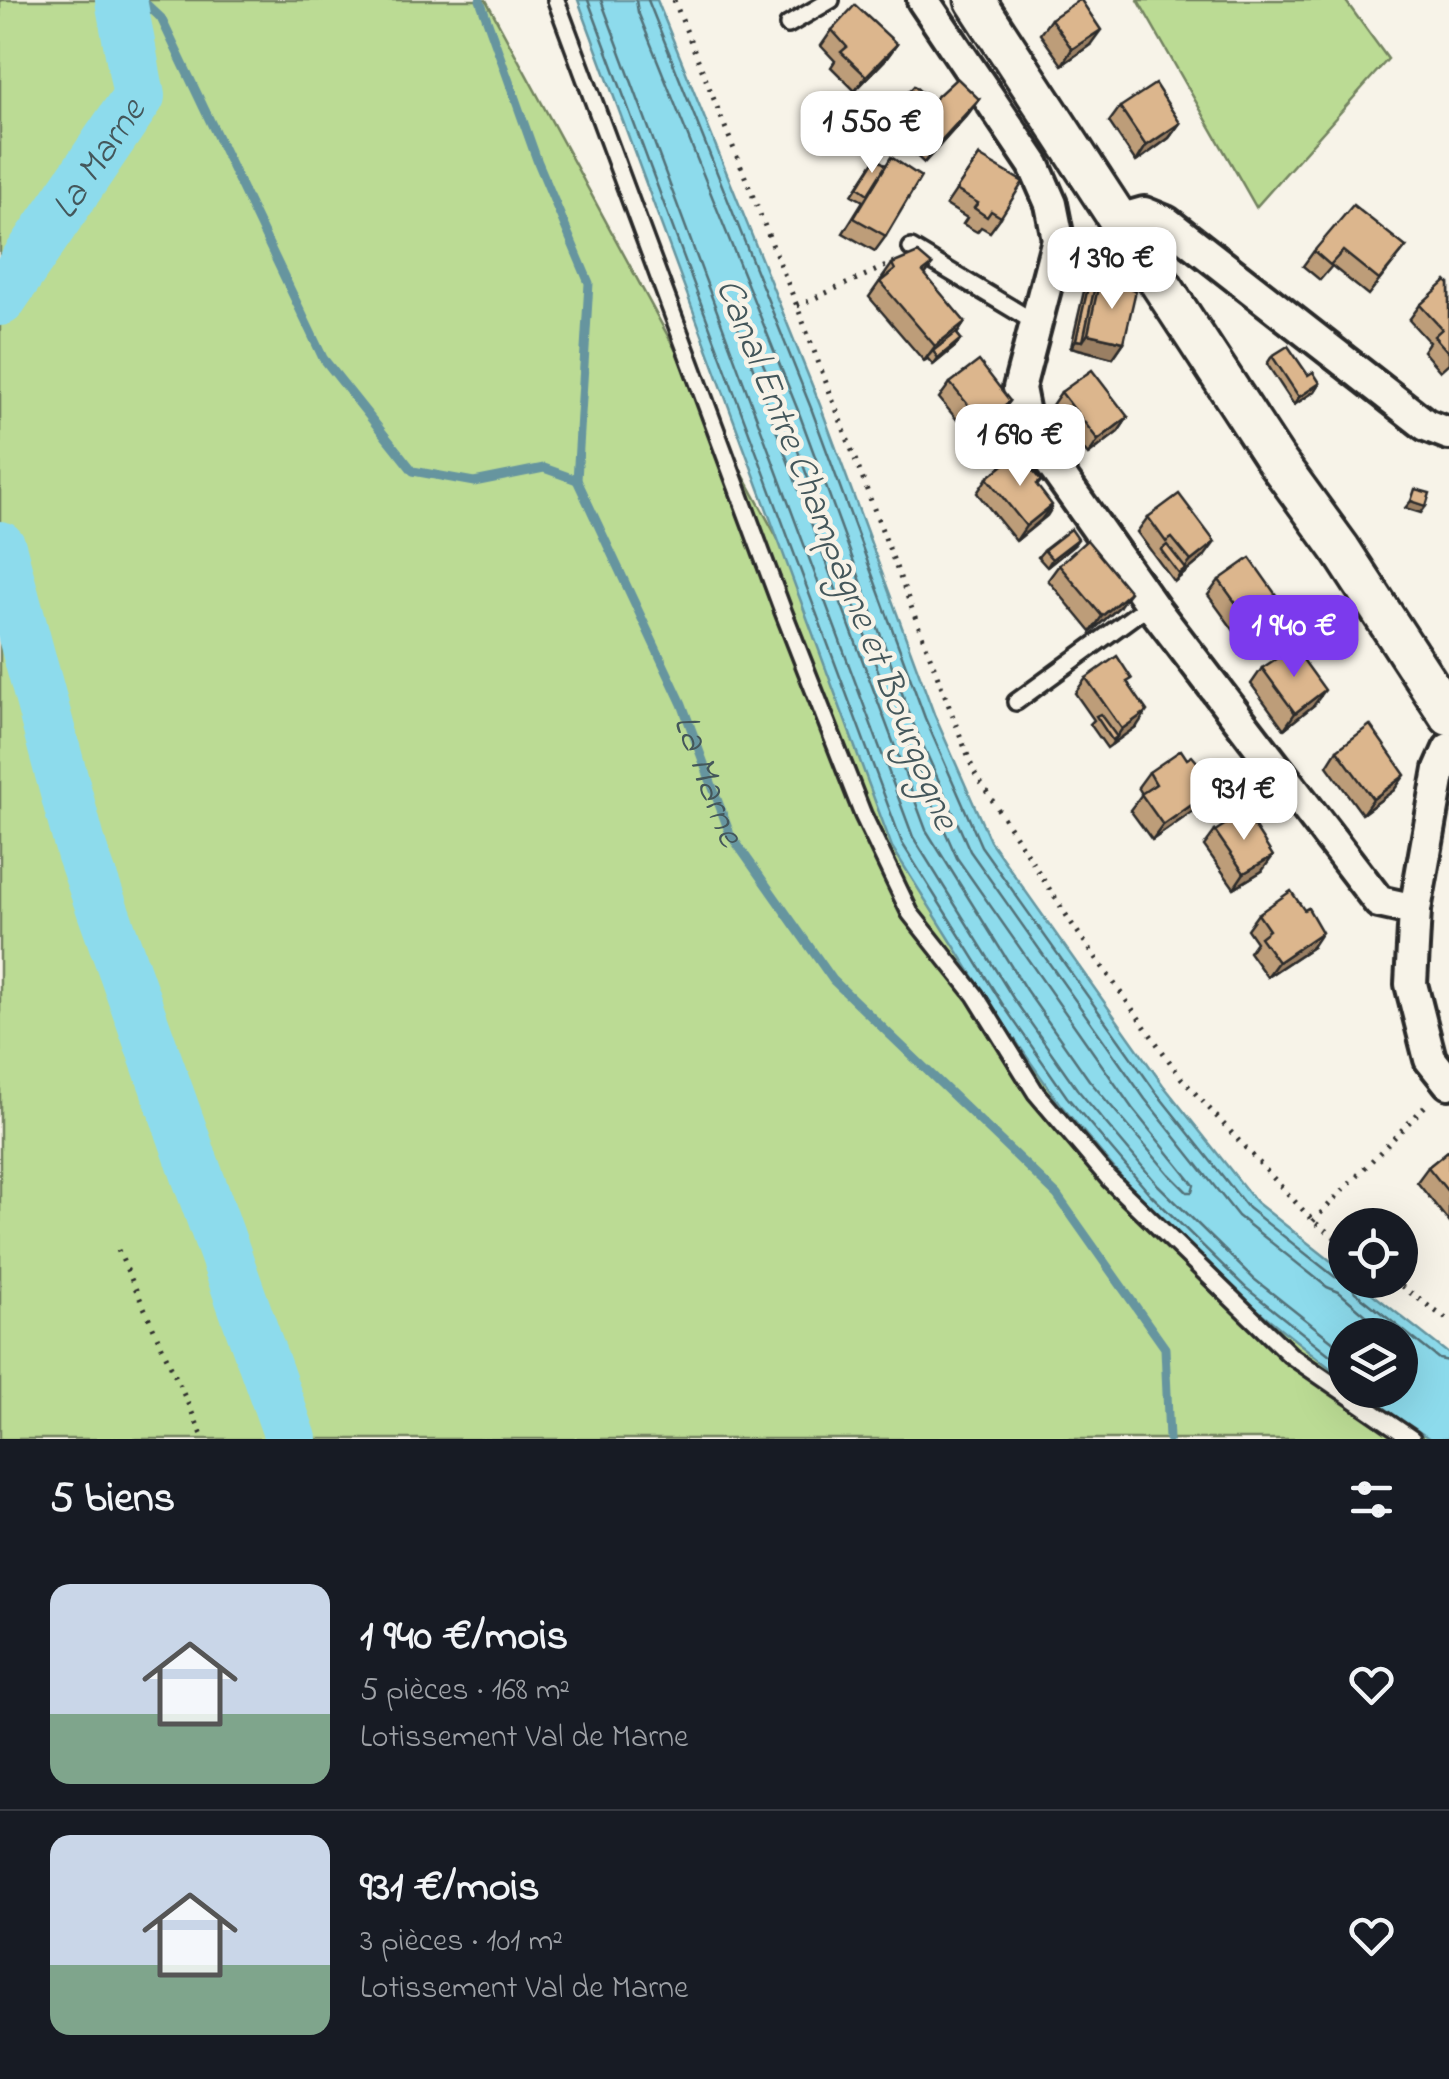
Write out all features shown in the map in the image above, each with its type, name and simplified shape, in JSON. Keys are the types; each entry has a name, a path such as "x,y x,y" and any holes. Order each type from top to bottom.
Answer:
{"street":[{"path":"923,0 1034,165 1051,204 1058,239 1019,388 1027,429 1152,607 1379,902 1415,910"},
{"path":"976,0 1275,459 1341,550 1449,716"},
{"path":"1119,220 1144,214 1166,222 1426,424 1449,434"},
{"path":"1449,749 1440,769 1415,910 1411,984 1430,1058 1449,1083"}],"lane":[{"path":"556,0 783,611 863,814 910,912 976,994 1036,1093 1109,1179 1290,1355 1412,1439"},
{"path":"788,25 831,0"},
{"path":"911,248 1036,323"},
{"path":"1016,702 1152,607"}],"path":[{"path":"674,0 798,306 974,772 1072,924 1182,1079 1313,1221 1328,1232"},
{"path":"798,306 897,260 911,248"},
{"path":"1313,1221 1449,1083"},
{"path":"118,1250 204,1439"},
{"path":"1417,1298 1449,1322"}],"green space":[{"path":"0,0 486,0 929,818 1153,1107 1328,1269 1328,1298 1359,1298 1387,1318 1328,1318 1328,1408 1418,1408 1418,1339 1449,1360 1449,1439 0,1439"},
{"path":"1138,0 1345,0 1388,59 1256,207"}],"water":[{"name":"Canal Entre Champagne et Bourgogne","path":"578,0 657,0 820,405 934,714 990,841 1163,1085 1256,1202 1328,1259 1328,1298 1378,1298 1403,1318 1328,1318 1328,1366 1240,1296 1141,1200 1059,1103 995,1011 892,847"},
{"path":"1418,1330 1449,1354 1449,1439 1430,1439 1384,1408 1418,1408"}],"building":[{"path":"1079,0 1101,30 1072,49 1051,19"},
{"path":"855,5 897,44 866,76 841,52 847,47 832,30"},
{"path":"957,78 979,99 935,147 894,108 914,86 932,101"},
{"path":"1155,84 1180,123 1146,146 1120,107"},
{"path":"979,156 1023,182 1001,217 991,211 987,217 974,208 978,203 956,190"},
{"path":"891,157 921,177 886,236 854,218"},
{"path":"876,158 886,165 868,194 858,187"},
{"path":"1353,205 1406,247 1379,280 1343,251 1330,265 1314,251"},
{"path":"918,253 932,265 923,272 965,322 935,346 880,282 895,270 892,264"},
{"path":"1446,281 1449,353 1434,336 1442,329 1420,305"},
{"path":"1089,283 1098,284 1083,341 1076,340"},
{"path":"1099,283 1136,290 1124,342 1088,334"},
{"path":"956,333 961,339 938,358 933,351"},
{"path":"1288,346 1308,375 1313,372 1320,383 1299,397 1272,356"},
{"path":"979,361 1010,401 983,423 950,383"},
{"path":"1092,370 1128,417 1098,440 1061,392"},
{"path":"1018,453 1041,481 1036,484 1052,505 1026,526 987,478"},
{"path":"1415,489 1430,493 1426,506 1411,501"},
{"path":"1179,494 1215,542 1191,561 1172,538 1166,542 1148,517"},
{"path":"1071,529 1078,539 1052,559 1044,550"},
{"path":"1087,540 1130,592 1102,616 1059,565"},
{"path":"1167,545 1186,569 1179,574 1161,550"},
{"path":"1250,558 1281,602 1251,624 1219,580"},
{"path":"1294,647 1325,690 1295,713 1262,668"},
{"path":"1117,656 1132,679 1127,682 1147,711 1122,729 1086,678"},
{"path":"1100,714 1117,737 1112,740 1096,716"},
{"path":"1370,725 1405,775 1373,799 1337,750"},
{"path":"1181,750 1204,770 1199,775 1210,792 1163,825 1141,794 1156,784 1149,772"},
{"path":"1245,812 1273,856 1244,873 1215,831"},
{"path":"1291,891 1304,910 1308,908 1322,932 1278,962 1260,937 1269,930 1258,914"},
{"path":"1449,1150 1449,1193 1428,1167"}],"waterway":[{"name":"La Marne","path":"0,300 139,96 121,0"},
{"path":"142,0 161,18 323,358 413,471 474,482 544,468 577,480"},
{"name":"La Marne","path":"480,0 537,160 589,283 577,480 682,704 730,834 833,980 1057,1195 1165,1348 1169,1439"},
{"name":"La Marne","path":"0,547 82,852 291,1439"}]}
